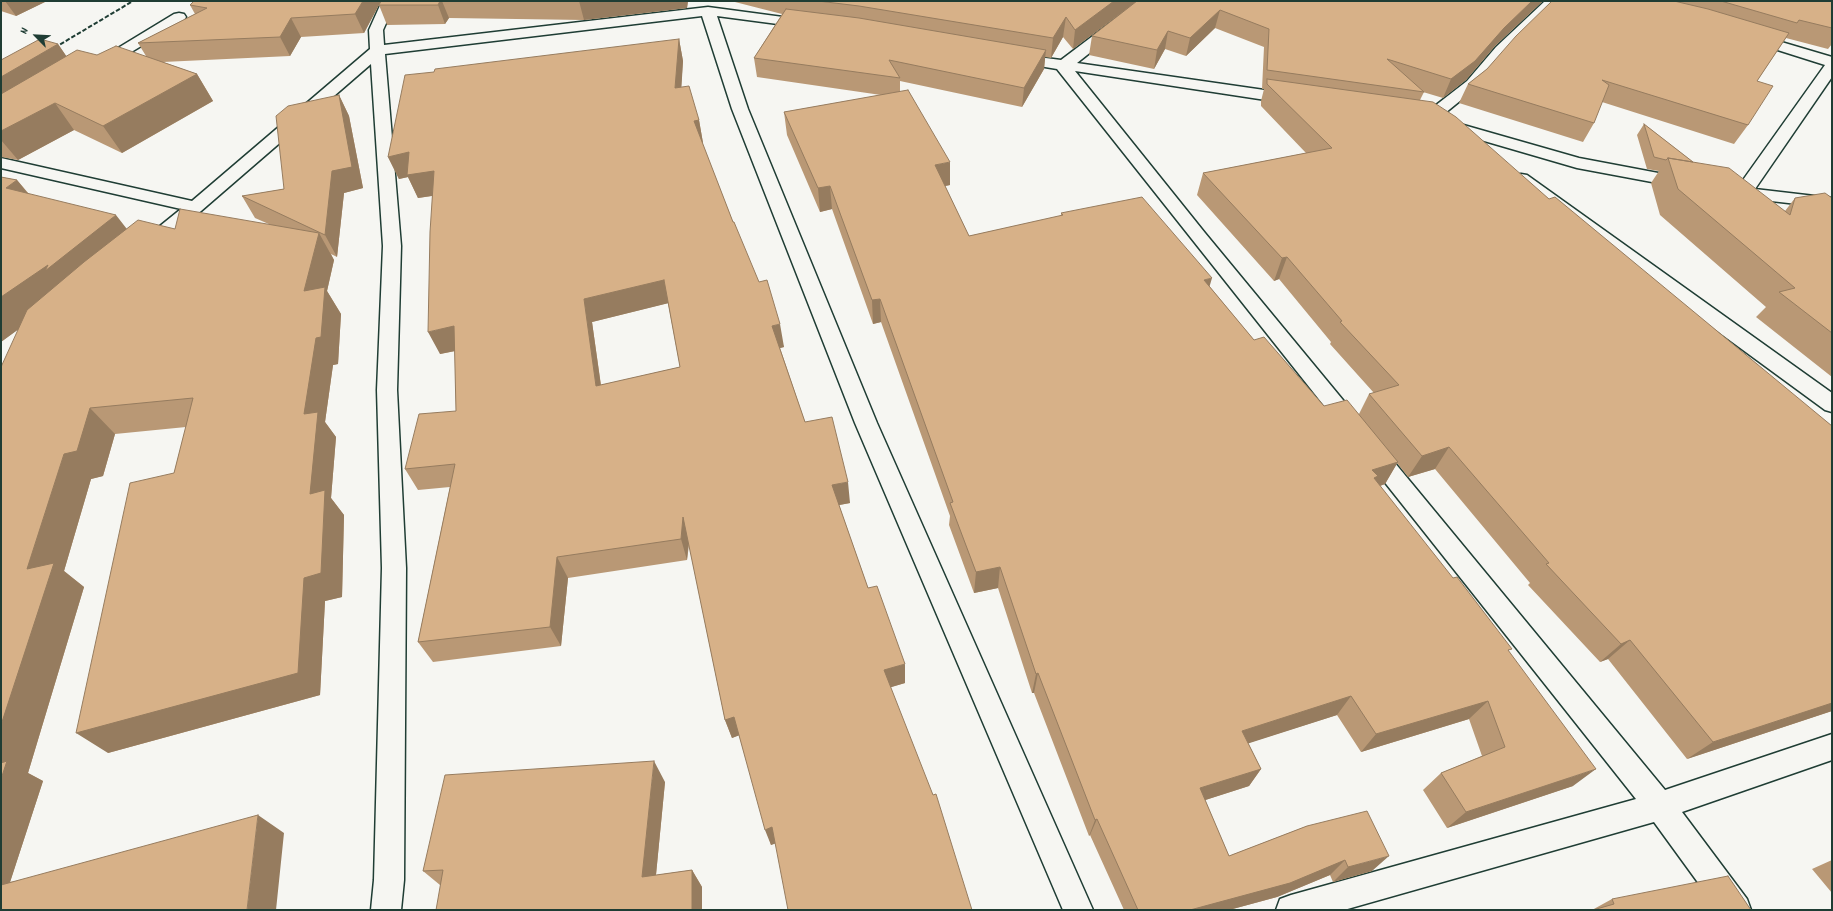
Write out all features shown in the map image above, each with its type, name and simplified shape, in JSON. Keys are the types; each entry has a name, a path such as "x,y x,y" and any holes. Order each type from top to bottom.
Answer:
{"street":[{"path":"386,910 389,880 394,568 387,390 392,246 376,30 389,1"},
{"path":"1063,66 1148,1"},
{"path":"1420,117 1472,84 1501,50 1553,1"},
{"path":"708,11 740,109 863,416 1078,910"},
{"path":"134,256 195,207 378,50 708,11 822,26"},
{"path":"87,73 178,17"},
{"path":"1740,34 1832,62"},
{"path":"1000,55 1063,66 1304,101"},
{"path":"1063,66 1199,237 1660,806 1736,910"},
{"path":"1743,193 1832,66"},
{"path":"1420,117 1479,152"},
{"path":"1420,117 1577,163 1701,186"},
{"path":"1,163 195,207"},
{"path":"1504,168 1832,404"},
{"path":"1722,190 1832,203"},
{"path":"1291,910 1660,806 1832,747"}],"building":[{"path":"194,1 363,1 355,14 291,18 280,37 138,43 207,8 190,5"},
{"path":"381,1 440,1 438,5 379,5"},
{"path":"818,1 1114,1 1075,30 1066,17 1053,38 859,6"},
{"path":"1137,1 1532,1 1504,28 1475,61 1451,79 1387,59 1424,92 1267,70 1269,29 1220,10 1190,38 1168,31 1157,50 1092,36"},
{"path":"1552,1 1674,1 1708,9 1789,33 1757,81 1773,86 1748,125 1602,80 1609,85 1594,123 1468,84 1487,69 1516,36"},
{"path":"1721,1 1832,1 1832,28 1799,20 1797,23"},
{"path":"786,9 859,18 1046,50 1024,88 889,60 900,78 754,58"},
{"path":"40,39 58,44 1,77 1,60"},
{"path":"679,39 675,88 689,86 699,120 694,121 733,222 759,282 767,280 780,324 772,326 805,422 832,417 848,482 832,485 868,588 877,586 905,664 884,670 933,795 936,794 972,910 788,910 772,827 765,830 734,717 725,720 683,517 681,539 557,557 550,627 418,642 455,464 405,469 419,414 456,411 454,326 428,332 430,232 434,171 407,175 409,152 388,157 405,75 434,72 435,69","holes":["664,280 680,367 596,386 584,299"]},
{"path":"116,46 197,74 103,126 55,103 1,131 1,94 77,50 97,55"},
{"path":"1267,79 1433,102 1456,117 1549,199 1555,197 1832,426 1832,703 1713,742 1630,640 1621,644 1546,564 1549,563 1449,447 1422,456 1369,394 1399,385 1340,322 1342,321 1287,257 1282,258 1203,173 1332,148 1267,84"},
{"path":"908,90 950,162 935,165 969,236 1063,215 1061,213 1142,197 1212,278 1204,280 1254,340 1264,337 1324,406 1347,400 1398,462 1372,470 1378,476 1374,478 1453,578 1457,577 1512,649 1508,650 1596,769 1466,812 1441,773 1505,747 1488,701 1376,734 1351,696 1242,731 1261,769 1200,788 1229,856 1307,826 1367,811 1389,856 1348,867 1345,860 1290,883 1190,910 1138,910 1097,819 1095,820 1038,673 1036,674 1000,567 976,572 950,503 953,502 880,299 872,300 830,186 818,188 784,112"},
{"path":"339,95 352,167 332,171 325,235 242,196 284,189 276,116 288,106"},
{"path":"1644,124 1693,162 1668,158 1666,160 1654,157"},
{"path":"1668,158 1729,168 1790,215 1795,198 1825,193 1832,198 1832,333 1779,292 1795,288 1678,189"},
{"path":"1,177 17,180 6,188 116,215 45,271 48,265 1,297"},
{"path":"180,209 319,233 304,291 325,287 321,337 316,338 304,414 318,412 310,494 325,490 321,573 304,578 298,673 76,733 130,483 174,473 193,398 90,408 77,451 64,454 27,569 54,563 1,725 1,367 27,310 84,262 138,220 175,229"},
{"path":"7,761 1,779 1,763"},
{"path":"654,761 642,877 692,870 692,910 436,910 443,870 423,871 445,775"},
{"path":"258,815 247,910 1,910 1,885"},
{"path":"1728,876 1751,910 1593,910 1614,904 1612,899"}],"railway":[{"path":"49,51 133,1"}]}
